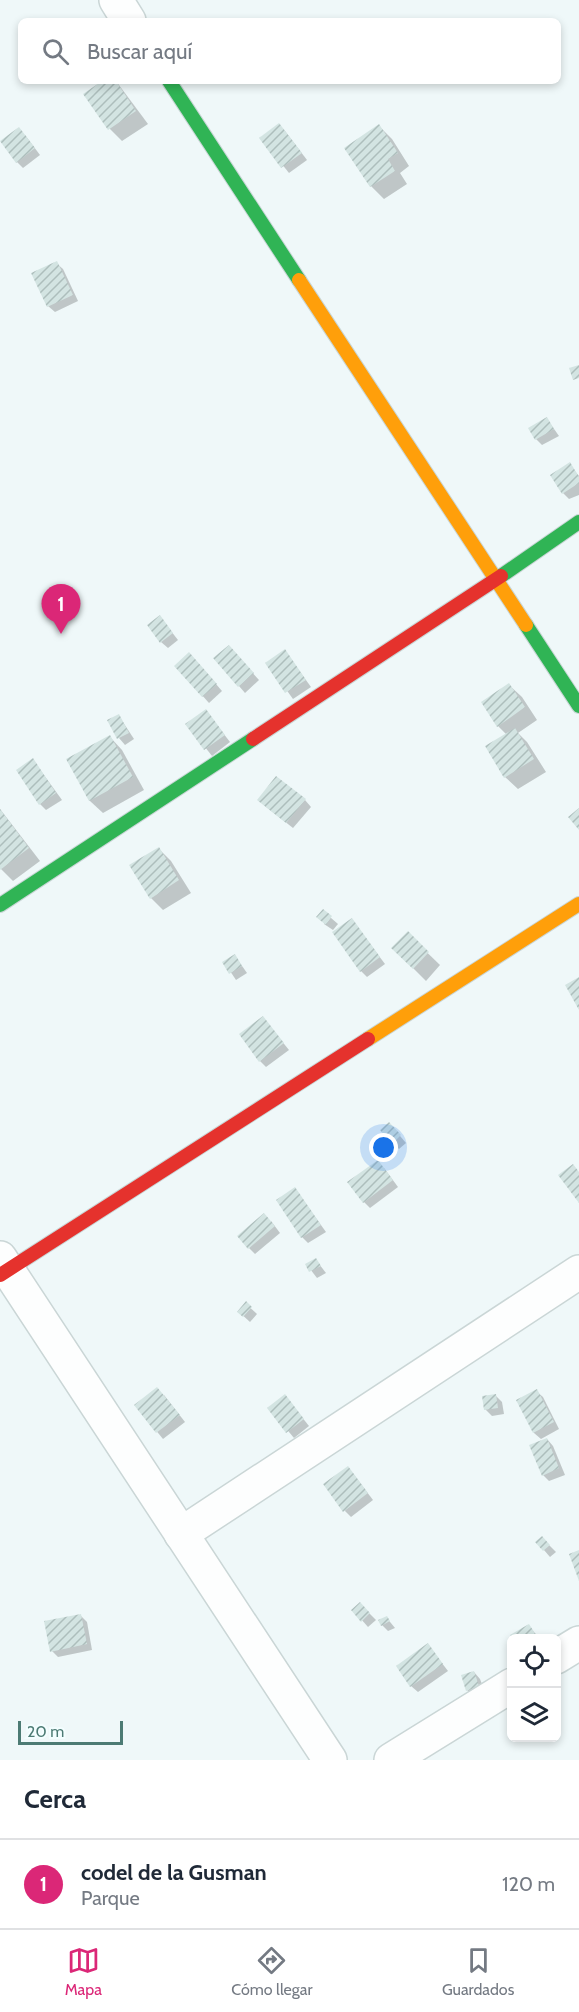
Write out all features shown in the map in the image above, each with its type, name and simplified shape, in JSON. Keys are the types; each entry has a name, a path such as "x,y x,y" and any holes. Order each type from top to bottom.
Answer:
{"street":[{"path":"171,84 579,706"},
{"path":"0,906 497,579 579,522"},
{"path":"330,1760 3,1268 579,904"},
{"path":"181,1534 579,1272"},
{"path":"561,1654 579,1643"},
{"path":"391,1760 507,1688"}],"building":[{"path":"98,84 118,84 136,111 108,130 83,94"},
{"path":"279,123 302,153 281,168 259,138"},
{"path":"379,124 398,153 388,159 395,171 370,187 344,148"},
{"path":"19,127 35,148 16,163 0,141"},
{"path":"57,261 73,295 47,307 31,273"},
{"path":"579,365 579,378 573,380 569,368"},
{"path":"547,417 554,429 535,440 528,428"},
{"path":"570,462 579,477 579,483 562,494 550,475"},
{"path":"160,615 173,633 160,643 147,625"},
{"path":"229,645 254,673 238,687 213,658"},
{"path":"285,649 306,680 285,693 265,663"},
{"path":"189,652 217,684 202,697 174,666"},
{"path":"509,683 525,707 497,727 481,702"},
{"path":"206,709 225,735 204,750 185,724"},
{"path":"119,714 129,733 117,739 107,720"},
{"path":"515,728 534,759 504,778 485,746"},
{"path":"110,735 133,777 89,801 66,759"},
{"path":"33,758 56,793 39,805 16,770"},
{"path":"276,776 306,799 286,823 257,800"},
{"path":"579,808 579,830 568,817"},
{"path":"0,809 29,848 0,870"},
{"path":"159,847 179,880 150,899 129,865"},
{"path":"323,909 332,916 326,925 316,917"},
{"path":"352,918 380,957 360,972 332,932"},
{"path":"408,931 429,952 413,969 391,948"},
{"path":"235,954 242,966 229,974 222,962"},
{"path":"579,977 579,1010 565,985"},
{"path":"263,1016 284,1043 259,1062 239,1034"},
{"path":"389,1122 401,1135 392,1144 380,1130"},
{"path":"378,1160 393,1180 363,1203 347,1182"},
{"path":"573,1164 579,1172 579,1203 558,1175"},
{"path":"295,1187 321,1225 301,1238 276,1200"},
{"path":"264,1213 275,1226 248,1249 237,1236"},
{"path":"316,1258 321,1266 309,1272 305,1264"},
{"path":"246,1301 252,1307 243,1317 237,1312"},
{"path":"157,1387 180,1415 156,1433 134,1405"},
{"path":"537,1389 554,1422 533,1433 516,1400"},
{"path":"285,1394 304,1419 286,1433 267,1408"},
{"path":"496,1394 498,1408 484,1410 482,1396"},
{"path":"547,1438 559,1468 542,1476 529,1445"},
{"path":"348,1466 368,1493 343,1512 323,1484"},
{"path":"542,1536 550,1545 543,1551 535,1542"},
{"path":"579,1550 579,1581 569,1554"},
{"path":"360,1602 370,1613 361,1622 351,1610"},
{"path":"81,1614 87,1644 50,1652 44,1621"},
{"path":"387,1616 390,1621 381,1626 378,1620"},
{"path":"529,1624 535,1634 512,1634"},
{"path":"428,1643 443,1664 410,1687 396,1666"},
{"path":"474,1671 479,1686 466,1691 461,1675"}],"traffic: fast":[{"path":"171,84 299,280"},
{"path":"501,576 579,522"},
{"path":"526,625 579,706"},
{"path":"0,905 253,739"}],"traffic: slow":[{"path":"299,280 526,625"},
{"path":"368,1039 579,904"}],"traffic: jam":[{"path":"253,739 501,576"},
{"path":"0,1275 368,1039"}],"place":[{"name":"codel de la Gusman","path":"61,634"}]}
